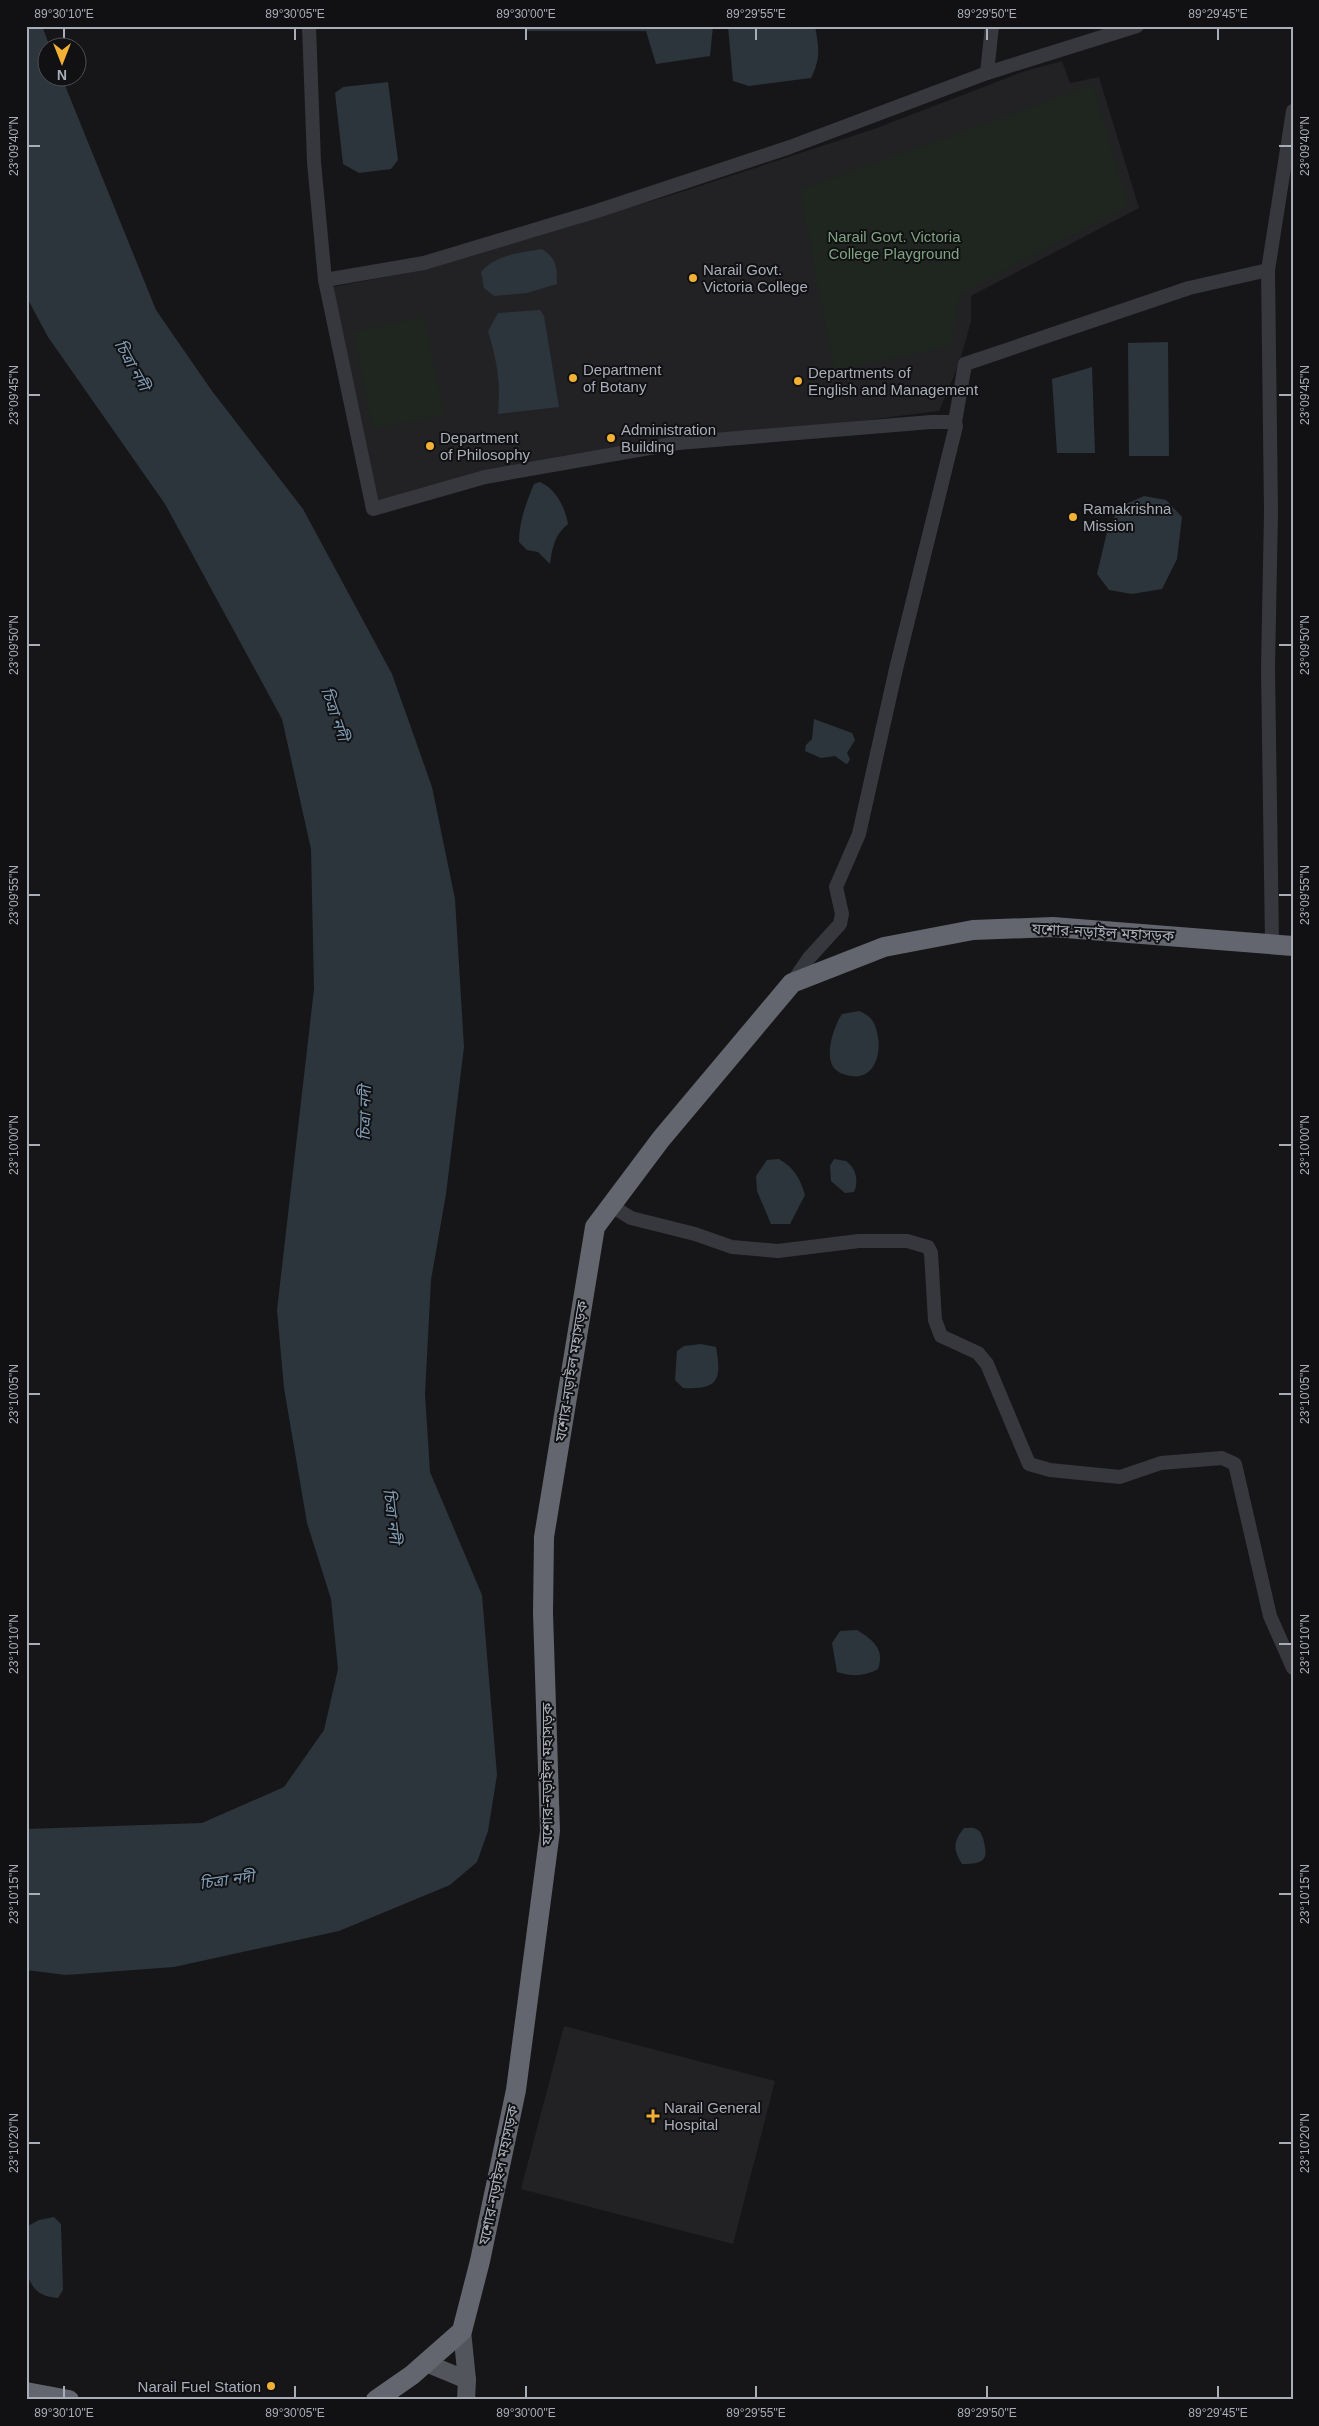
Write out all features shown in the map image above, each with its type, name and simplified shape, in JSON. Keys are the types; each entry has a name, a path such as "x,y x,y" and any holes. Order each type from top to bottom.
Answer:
{"highway":[{"name":"যশোর-নড়াইল মহাসড়ক","path":"462,2331 480,2261 516,2090 550,1831 543,1613 544,1537 595,1227 610,1205 723,1062 792,983 884,947 973,930 1053,927 1293,946"},
{"path":"376,2400 386,2395 426,2363 462,2331"},
{"path":"26,2392 69,2400"}],"main road":[{"path":"462,2331 467,2380 466,2400"},
{"path":"426,2363 467,2380"}],"street":[{"path":"309,26 314,162 325,280 373,509 485,477 678,443 930,422 955,422"},
{"path":"987,73 992,26"},
{"path":"325,280 424,263 597,211 790,147 987,73 1137,26"},
{"path":"1272,943 1268,668 1271,512 1268,270 1293,111"},
{"path":"792,983 809,958 840,924 842,914 836,887 859,834 896,670 956,426 955,422 965,364 1188,288 1268,270"},
{"path":"610,1205 631,1218 695,1234 732,1247 778,1251 858,1241 907,1241 928,1247 931,1253 934,1320 941,1336 978,1352 987,1364 1029,1464 1036,1468 1050,1470 1120,1477 1162,1463 1222,1458 1235,1464 1270,1616 1293,1668"}],"shaded area":[{"name":"Narail Govt. Victoria College","path":"1062,61 1070,83 1099,77 1139,208 971,296 971,321 959,364 939,411 715,439 377,504 344,337 332,287 429,269 478,251 672,195 874,129 1025,71"},
{"name":"Narail General Hospital","path":"564,2026 775,2081 733,2244 521,2189"}],"green space":[{"name":"Narail Govt. Victoria College Playground","path":"1093,85 1128,206 961,293 950,346 834,370 800,190"},
{"path":"424,317 444,415 373,429 353,332"}],"water":[{"name":"চিত্রা নদী","path":"26,26 42,26 47,38 38,38 38,88 66,88 156,310 212,391 303,509 392,674 432,787 455,899 464,1047 446,1194 431,1280 425,1394 430,1472 482,1595 497,1775 488,1831 477,1862 450,1885 339,1931 174,1967 66,1975 26,1970 26,1829 202,1823 284,1787 324,1730 338,1669 331,1599 307,1523 284,1388 277,1310 314,989 311,849 282,719 165,504 48,337 26,296"},
{"path":"525,26 713,26 710,56 656,64 646,31 525,31"},
{"path":"728,26 815,26 818,53 811,78 749,86 733,81"},
{"path":"388,82 398,160 391,169 359,173 343,164 335,93 343,87"},
{"path":"542,249 551,256 555,264 557,284 527,293 494,296 484,288 481,272 494,261 517,253"},
{"path":"540,310 544,316 559,407 498,414 498,372 488,331 498,313"},
{"path":"1168,342 1169,456 1129,456 1128,343"},
{"path":"1092,367 1095,453 1057,453 1052,379"},
{"path":"540,482 551,489 559,499 565,511 568,524 560,532 555,542 550,564 538,552 527,550 519,542 520,527 526,505 534,484"},
{"path":"1144,496 1166,500 1182,517 1177,559 1162,589 1132,594 1109,590 1097,574 1107,532 1119,507"},
{"path":"814,719 852,733 855,740 847,753 850,759 848,763 846,764 835,756 821,758 805,751 806,745 812,739"},
{"path":"859,1011 867,1015 875,1024 879,1044 877,1058 870,1070 859,1076 851,1076 842,1074 834,1068 831,1062 830,1048 833,1033 842,1014"},
{"path":"779,1159 796,1174 805,1195 790,1224 771,1224 757,1191 756,1176 767,1160"},
{"path":"834,1159 846,1161 852,1167 856,1179 854,1192 845,1193 831,1181 830,1166"},
{"path":"701,1344 716,1347 718,1368 715,1381 704,1387 683,1388 675,1380 677,1351 684,1346"},
{"path":"857,1630 873,1641 879,1651 880,1662 878,1669 858,1675 837,1672 832,1643 840,1631"},
{"path":"964,1828 975,1828 983,1838 985,1856 980,1862 962,1864 959,1859 956,1842"},
{"path":"54,2217 61,2224 63,2290 58,2298 45,2296 36,2290 30,2282 26,2261 28,2226 39,2220"}],"place":[{"name":"Narail Govt. Victoria College","path":"693,278"},
{"name":"Department of Botany","path":"573,378"},
{"name":"Departments of English and Management","path":"798,381"},
{"name":"Administration Building","path":"611,438"},
{"name":"Department of Philosophy","path":"430,446"},
{"name":"Ramakrishna Mission","path":"1073,517"},
{"name":"Narail General Hospital","path":"653,2116"},
{"name":"Narail Fuel Station","path":"271,2386"}]}
